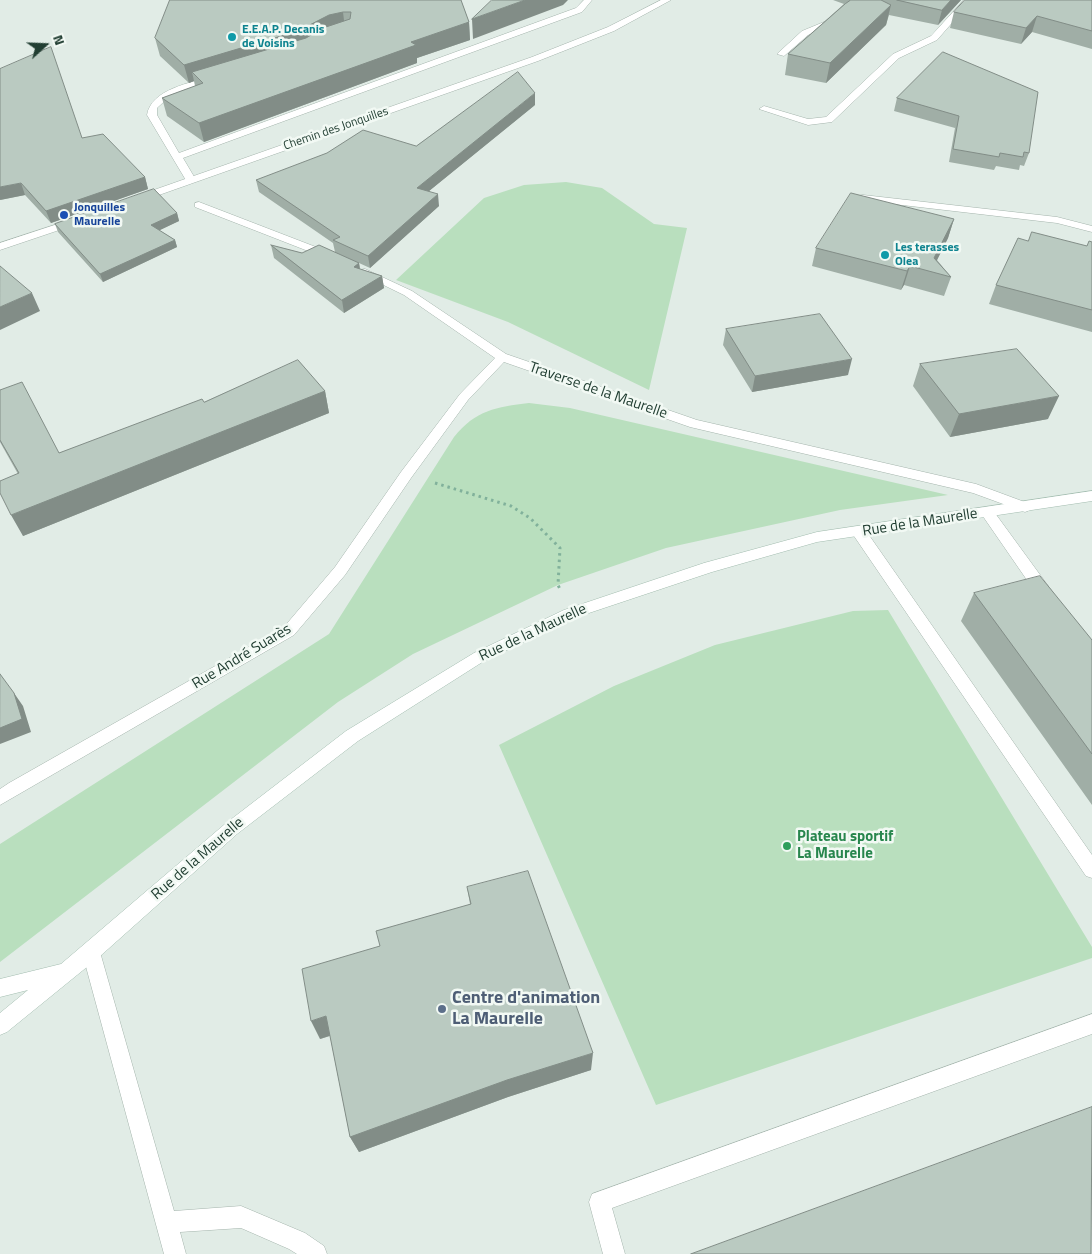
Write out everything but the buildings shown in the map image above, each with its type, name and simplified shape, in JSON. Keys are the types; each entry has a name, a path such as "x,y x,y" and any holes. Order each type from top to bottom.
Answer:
{"street":[{"path":"177,157 579,10 588,0"},
{"name":"Chemin des Jonquilles","path":"131,202 535,59 611,29 667,0"},
{"path":"781,54 805,33 844,17 866,0"},
{"path":"764,109 808,122 829,120 896,56 934,38 968,0"},
{"path":"191,180 152,115 152,107 166,95 221,76"},
{"path":"863,198 1057,220 1092,229"},
{"path":"199,205 338,259"},
{"path":"0,247 88,217"},
{"name":"Traverse de la Maurelle","path":"355,268 408,293 502,357 694,424 976,489 1025,507"},
{"name":"Rue André Suarès","path":"0,798 290,631 340,571 406,475 464,397 502,357"},
{"name":"Rue de la Maurelle","path":"0,1025 91,952 231,829 352,736 479,657 569,614 709,567 817,537 1091,498"},
{"path":"987,512 1034,579 1060,608"},
{"path":"859,532 1092,870"},
{"path":"91,952 175,1254"},
{"name":"Rue de la Maurelle","path":"0,988 66,971"},
{"path":"614,1254 600,1202 1092,1024"},
{"path":"165,1222 241,1217 298,1240 316,1254"}],"path":[{"path":"406,475 511,506 530,518 560,548 558,585"}],"green space":[{"path":"566,182 602,188 654,224 687,228 649,390 508,322 396,280 484,198 524,185"},
{"path":"529,403 570,408 948,495 840,510 666,548 558,585 413,654 338,702 0,962 0,844 329,634 454,437 470,421 487,411"},
{"name":"Plateau sportif La Maurelle","path":"888,610 1092,947 1092,958 656,1105 499,745 614,686 715,645 853,611"}],"place":[{"name":"E.E.A.P. Decanis de Voisins","path":"232,37"},
{"name":"Jonquilles Maurelle","path":"64,215"},
{"name":"Les terasses Olea","path":"885,255"},
{"name":"Plateau sportif La Maurelle","path":"787,846"},
{"name":"Centre d'animation La Maurelle","path":"442,1009"}]}
